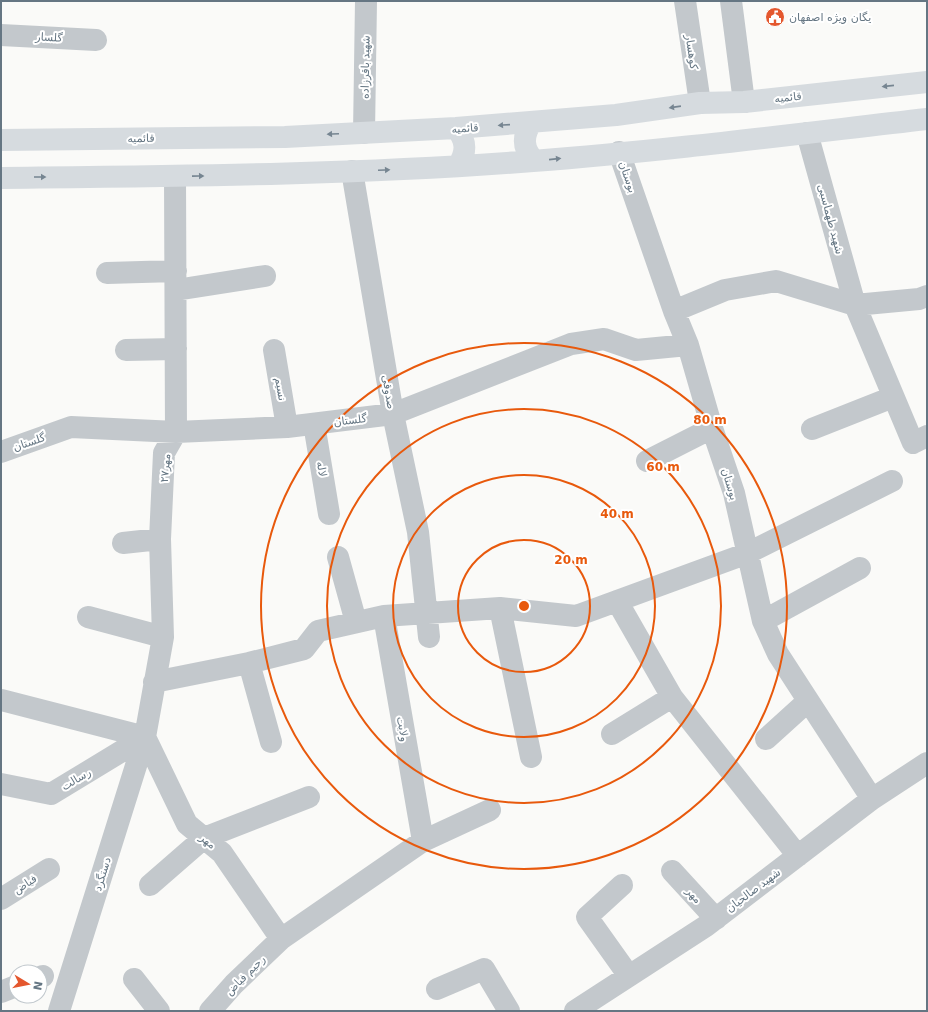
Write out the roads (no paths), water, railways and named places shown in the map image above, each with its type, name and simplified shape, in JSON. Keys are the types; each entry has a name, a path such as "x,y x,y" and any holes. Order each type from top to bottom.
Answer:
{"main road":[{"name":"قائمیه","path":"1,140 285,137 456,128 616,115 700,103 744,102 927,82"},
{"path":"1,178 286,175 458,166 534,161 927,120"},
{"path":"531,123 526,130 525,138 528,154 534,161"},
{"path":"456,128 463,138 465,151 458,166"}],"street":[{"name":"شهید باقرزاده","path":"364,133 366,1"},
{"name":"کوهسار","path":"685,1 700,103"},
{"path":"731,1 744,102"},
{"name":"گلسار","path":"1,35 96,40"},
{"name":"شهید طهماسبی","path":"807,133 855,305 913,443 927,436"},
{"name":"بوستان","path":"619,152 674,311 688,345 712,428 734,493 763,621 778,654 872,799"},
{"name":"صدوقی","path":"352,171 393,414 418,532 428,612 429,636"},
{"name":"مهر۲۷","path":"145,737 163,637 160,539 164,453 176,432 175,176"},
{"path":"107,273 176,281 265,276"},
{"path":"674,311 725,290 776,281 855,305 919,299 927,296"},
{"name":"گلستان","path":"1,452 71,428 176,432 287,427 393,414 571,344 604,339 636,350 688,345"},
{"path":"126,350 176,349"},
{"name":"نسیم","path":"274,350 287,427"},
{"path":"812,429 893,397"},
{"name":"لاله","path":"314,424 329,514"},
{"path":"647,461 712,428"},
{"path":"154,682 249,662 304,648 318,631 384,616 500,608 576,616 748,553 892,480"},
{"path":"123,543 160,539"},
{"path":"338,557 356,622"},
{"path":"763,621 860,568"},
{"path":"617,601 672,697 798,856"},
{"path":"500,608 531,757"},
{"name":"ولایت","path":"384,616 423,841"},
{"path":"88,617 163,637"},
{"path":"249,662 271,742"},
{"path":"612,734 672,697"},
{"path":"1,700 145,737"},
{"path":"766,739 808,701"},
{"name":"رسالت","path":"1,784 51,794 145,737"},
{"name":"مهر","path":"145,737 187,824 222,853 281,939"},
{"name":"دستگرد","path":"59,1011 145,737"},
{"name":"شهید صالحیان","path":"575,1011 716,919 872,799 927,763"},
{"path":"150,884 204,838 309,797"},
{"path":"281,939 423,841 490,810"},
{"name":"فیاض","path":"1,899 49,868"},
{"name":"مهر","path":"672,872 716,919"},
{"path":"622,885 587,918 629,976"},
{"name":"رحیم فیاض","path":"210,1011 234,984 281,939"},
{"path":"437,989 484,969 509,1011"},
{"path":"134,979 159,1011"}],"place":[{"name":"یگان ویژه اصفهان","path":"775,17"}]}
